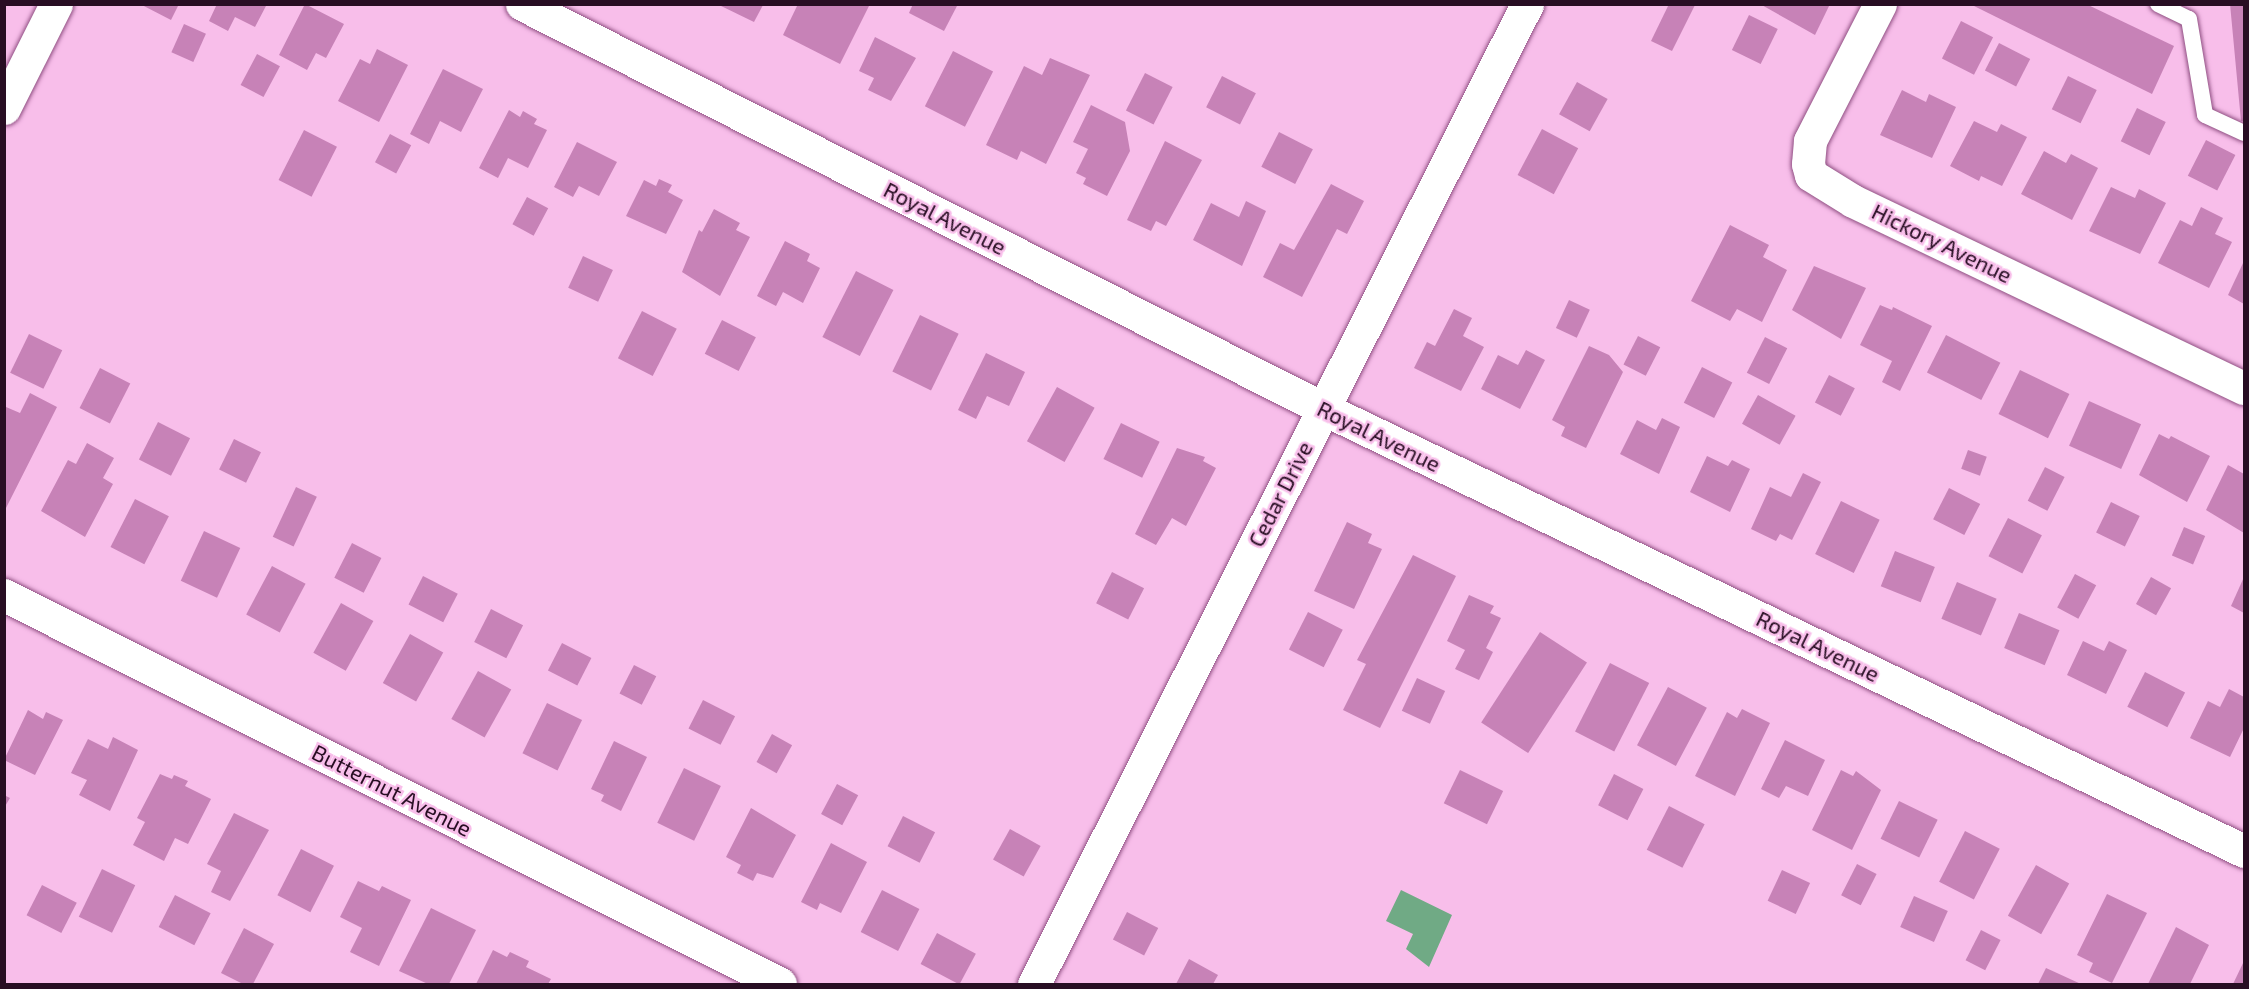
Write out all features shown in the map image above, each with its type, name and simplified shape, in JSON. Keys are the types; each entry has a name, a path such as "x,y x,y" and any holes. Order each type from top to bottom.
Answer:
{"street":[{"path":"4,108 56,4"},
{"name":"Royal Avenue","path":"522,4 1324,409 2244,850"},
{"name":"Cedar Drive","path":"1034,984 1527,4"},
{"name":"Hickory Avenue","path":"1880,4 1810,141 1808,164 1812,175 1853,201 2244,388"},
{"name":"Butternut Avenue","path":"4,595 780,984"}],"lane":[{"path":"2158,4 2189,19 2205,115 2244,133"}],"shaded area":[{"path":"1401,890 1452,915 1429,967 1406,949 1413,934 1386,921"}],"building":[{"path":"140,4 179,4 171,20"},
{"path":"217,4 267,4 255,27 235,17 228,31 209,21"},
{"path":"305,4 344,24 326,58 316,53 307,70 279,55"},
{"path":"798,4 870,4 840,64 783,35"},
{"path":"913,4 958,4 944,31 909,13"},
{"path":"1669,4 1695,5 1672,51 1651,41"},
{"path":"1760,4 1830,4 1815,35"},
{"path":"1970,4 2086,4 2174,46 2152,94"},
{"path":"2230,4 2244,4 2244,121 2241,121"},
{"path":"719,5 763,5 754,22"},
{"path":"1749,15 1778,29 1761,64 1732,50"},
{"path":"1961,21 1993,37 1974,75 1942,58"},
{"path":"184,24 206,34 193,62 171,52"},
{"path":"875,37 916,58 891,101 868,90 874,78 859,71"},
{"path":"1999,43 2030,59 2016,87 1985,71"},
{"path":"377,49 408,65 379,122 338,101 360,59 370,64"},
{"path":"953,51 993,71 965,127 925,106"},
{"path":"257,54 280,66 264,97 241,85"},
{"path":"1050,58 1090,75 1046,164 1021,151 1017,160 986,145 1024,66 1042,75"},
{"path":"443,69 483,89 461,132 440,121 429,144 410,134"},
{"path":"1145,73 1173,87 1154,124 1126,110"},
{"path":"1222,76 1256,93 1240,124 1206,107"},
{"path":"2068,76 2097,90 2081,123 2052,109"},
{"path":"1577,82 1608,99 1590,131 1559,114"},
{"path":"1902,90 1926,102 1929,94 1956,107 1932,158 1880,135"},
{"path":"1091,105 1125,122 1130,151 1107,196 1083,184 1086,178 1076,173 1088,149 1073,142"},
{"path":"2137,108 2166,122 2150,155 2121,141"},
{"path":"509,110 520,117 523,111 537,119 534,124 547,130 528,168 508,158 498,178 479,168"},
{"path":"1974,121 1997,132 2001,124 2027,137 2002,186 1981,176 1979,181 1950,166"},
{"path":"1542,129 1578,148 1554,194 1518,175"},
{"path":"304,130 337,147 312,197 279,180"},
{"path":"1279,132 1313,149 1295,184 1261,167"},
{"path":"390,134 411,145 396,174 375,162"},
{"path":"2206,140 2235,155 2217,191 2188,176"},
{"path":"1165,141 1202,160 1166,226 1156,221 1151,231 1127,220"},
{"path":"577,142 617,162 599,196 579,186 573,197 554,187"},
{"path":"2044,151 2066,163 2071,154 2098,168 2072,220 2021,194"},
{"path":"659,179 672,185 668,192 683,200 666,234 626,216 644,180 656,186"},
{"path":"1331,184 1364,201 1347,234 1337,229 1302,297 1263,277 1280,243 1294,250"},
{"path":"2111,187 2135,198 2139,189 2166,203 2140,254 2089,231"},
{"path":"527,197 548,208 534,236 512,224"},
{"path":"1246,201 1266,211 1242,266 1193,240 1211,203 1239,217"},
{"path":"2201,207 2223,218 2215,234 2232,242 2209,288 2158,263 2180,220 2192,226"},
{"path":"714,209 740,223 736,230 750,237 720,296 682,272 699,230 702,232"},
{"path":"1730,225 1769,245 1763,257 1787,270 1762,322 1737,309 1730,321 1691,301"},
{"path":"785,241 810,254 807,261 820,268 803,303 783,292 776,306 757,296"},
{"path":"583,256 613,270 598,302 568,288"},
{"path":"2244,261 2244,304 2228,295"},
{"path":"1814,266 1866,288 1841,339 1792,310"},
{"path":"856,271 893,290 860,356 822,337"},
{"path":"1569,300 1590,310 1577,338 1556,328"},
{"path":"1880,305 1892,310 1893,307 1932,326 1900,391 1882,382 1892,361 1860,345"},
{"path":"1454,309 1472,318 1463,336 1484,347 1461,391 1414,368 1427,342 1435,346"},
{"path":"642,311 677,329 653,376 618,358"},
{"path":"920,315 959,334 931,390 892,372"},
{"path":"722,320 756,337 739,371 705,354"},
{"path":"29,334 62,350 43,389 10,373"},
{"path":"1946,335 2000,363 1981,400 1927,372"},
{"path":"1638,336 1660,347 1646,376 1623,365"},
{"path":"1765,337 1787,348 1769,384 1747,373"},
{"path":"1589,346 1609,355 1623,372 1586,448 1561,436 1565,427 1552,420"},
{"path":"1526,350 1545,360 1520,409 1481,389 1498,355 1518,365"},
{"path":"986,353 1025,372 1009,406 987,396 976,419 958,410"},
{"path":"1702,367 1732,382 1714,418 1684,403"},
{"path":"100,368 130,383 110,424 80,408"},
{"path":"2020,370 2069,394 2048,438 1999,414"},
{"path":"1829,375 1855,388 1841,416 1815,403"},
{"path":"1057,387 1095,408 1065,462 1027,441"},
{"path":"30,393 57,407 6,508 4,411 6,407 20,413"},
{"path":"1758,395 1796,416 1780,445 1742,424"},
{"path":"2089,401 2141,424 2121,469 2069,446"},
{"path":"1662,418 1680,427 1659,474 1620,454 1637,420 1656,430"},
{"path":"158,422 190,438 171,476 139,459"},
{"path":"1121,423 1160,442 1142,478 1103,459"},
{"path":"2159,434 2169,439 2171,436 2210,456 2187,502 2139,475"},
{"path":"234,439 261,452 246,483 219,470"},
{"path":"87,443 114,458 103,478 113,484 85,537 41,511 68,460 76,464"},
{"path":"1177,448 1205,457 1203,461 1216,468 1186,526 1172,518 1156,545 1135,534"},
{"path":"1968,450 1987,457 1980,476 1961,469"},
{"path":"1707,456 1728,466 1732,460 1750,469 1730,512 1690,492"},
{"path":"2228,465 2244,474 2244,533 2206,510"},
{"path":"2045,467 2065,477 2047,511 2028,501"},
{"path":"1803,473 1821,482 1792,540 1780,534 1776,541 1751,529 1770,487 1791,497"},
{"path":"296,487 317,497 294,547 273,537"},
{"path":"1949,488 1980,504 1964,535 1933,519"},
{"path":"135,499 169,516 144,564 110,547"},
{"path":"1841,501 1880,520 1854,573 1815,554"},
{"path":"2111,502 2140,516 2125,547 2096,533"},
{"path":"2008,518 2042,535 2022,574 1988,556"},
{"path":"1347,522 1372,534 1368,543 1382,549 1354,609 1314,591"},
{"path":"2184,527 2205,536 2193,565 2172,556"},
{"path":"204,531 240,548 217,598 181,581"},
{"path":"352,543 381,558 364,593 334,578"},
{"path":"1895,551 1935,567 1921,602 1881,586"},
{"path":"1413,555 1456,576 1380,728 1343,710 1366,664 1357,660"},
{"path":"272,566 306,584 280,632 246,615"},
{"path":"1112,572 1144,588 1128,620 1096,603"},
{"path":"2075,574 2096,585 2078,619 2057,608"},
{"path":"423,576 458,594 443,622 408,605"},
{"path":"2151,577 2171,588 2156,615 2136,604"},
{"path":"2244,577 2244,613 2231,606"},
{"path":"1957,582 1997,599 1981,636 1941,619"},
{"path":"1469,595 1494,606 1490,613 1501,618 1486,648 1493,652 1479,680 1455,669 1465,650 1447,641"},
{"path":"341,603 373,621 346,671 313,653"},
{"path":"491,609 523,625 506,658 474,642"},
{"path":"1308,612 1343,630 1324,667 1289,649"},
{"path":"2019,613 2060,630 2045,665 2004,648"},
{"path":"1540,632 1587,662 1528,753 1481,723"},
{"path":"410,634 443,652 416,701 383,683"},
{"path":"2083,641 2104,651 2109,641 2127,650 2106,694 2067,675"},
{"path":"562,643 591,658 577,686 548,671"},
{"path":"1610,663 1649,683 1614,752 1575,732"},
{"path":"634,665 656,676 642,705 619,694"},
{"path":"478,671 511,689 485,738 451,719"},
{"path":"2145,672 2185,692 2167,727 2127,707"},
{"path":"1417,678 1445,691 1430,724 1402,711"},
{"path":"1668,687 1707,708 1676,766 1637,745"},
{"path":"2229,689 2244,697 2244,728 2230,757 2190,738 2208,701 2220,707"},
{"path":"703,700 735,716 721,745 688,729"},
{"path":"547,703 582,720 558,770 522,753"},
{"path":"1742,709 1770,723 1735,796 1695,776 1727,712 1737,718"},
{"path":"28,710 43,719 46,712 63,720 35,775 4,760"},
{"path":"772,734 792,745 777,773 756,762"},
{"path":"113,737 138,750 110,811 79,795 87,780 71,773 88,739 108,749"},
{"path":"1785,740 1825,760 1808,796 1786,786 1779,798 1761,789"},
{"path":"614,741 647,757 621,811 601,801 604,795 591,789"},
{"path":"684,768 721,786 694,841 657,823"},
{"path":"1460,770 1503,791 1487,824 1444,803"},
{"path":"1841,770 1853,776 1856,771 1881,790 1852,850 1812,830"},
{"path":"160,774 172,779 174,775 188,781 185,786 211,799 188,844 175,838 164,861 133,845 145,822 137,818"},
{"path":"1614,774 1643,789 1628,820 1598,805"},
{"path":"837,784 858,795 842,825 821,814"},
{"path":"4,795 10,798 4,808"},
{"path":"1899,801 1938,820 1919,858 1881,839"},
{"path":"1669,806 1705,824 1682,868 1647,850"},
{"path":"751,808 796,835 773,878 757,873 753,881 737,873 741,865 726,857"},
{"path":"234,813 269,830 230,901 211,892 221,871 207,864"},
{"path":"903,816 935,832 920,863 888,846"},
{"path":"1010,829 1041,846 1024,877 993,860"},
{"path":"1965,831 2000,849 1974,899 1939,882"},
{"path":"831,843 867,862 841,913 820,903 817,910 801,902"},
{"path":"301,849 334,866 310,912 277,895"},
{"path":"1857,864 1877,874 1861,905 1841,895"},
{"path":"2036,865 2069,883 2041,934 2008,916"},
{"path":"102,869 135,885 112,933 79,917"},
{"path":"1782,870 1810,883 1796,914 1768,901"},
{"path":"358,881 379,891 382,886 411,900 379,966 350,952 362,928 340,917"},
{"path":"42,885 77,903 61,933 27,915"},
{"path":"882,890 919,909 898,951 861,932"},
{"path":"2107,894 2147,913 2112,983 2089,972 2093,963 2077,955"},
{"path":"175,895 211,913 194,945 159,927"},
{"path":"1914,896 1948,911 1934,942 1900,927"},
{"path":"431,908 476,930 449,984 428,984 399,971"},
{"path":"1127,912 1158,928 1144,956 1113,940"},
{"path":"2176,927 2209,945 2190,984 2148,984"},
{"path":"244,928 274,944 253,984 243,984 221,973"},
{"path":"1981,930 2001,940 1985,970 1966,960"},
{"path":"937,933 976,954 960,984 921,964"},
{"path":"493,950 507,957 510,952 529,961 526,967 551,979 548,984 476,984"},
{"path":"1189,959 1218,975 1213,984 1176,984"},
{"path":"2244,961 2244,984 2233,984"},
{"path":"2046,968 2081,984 2038,984"}]}
